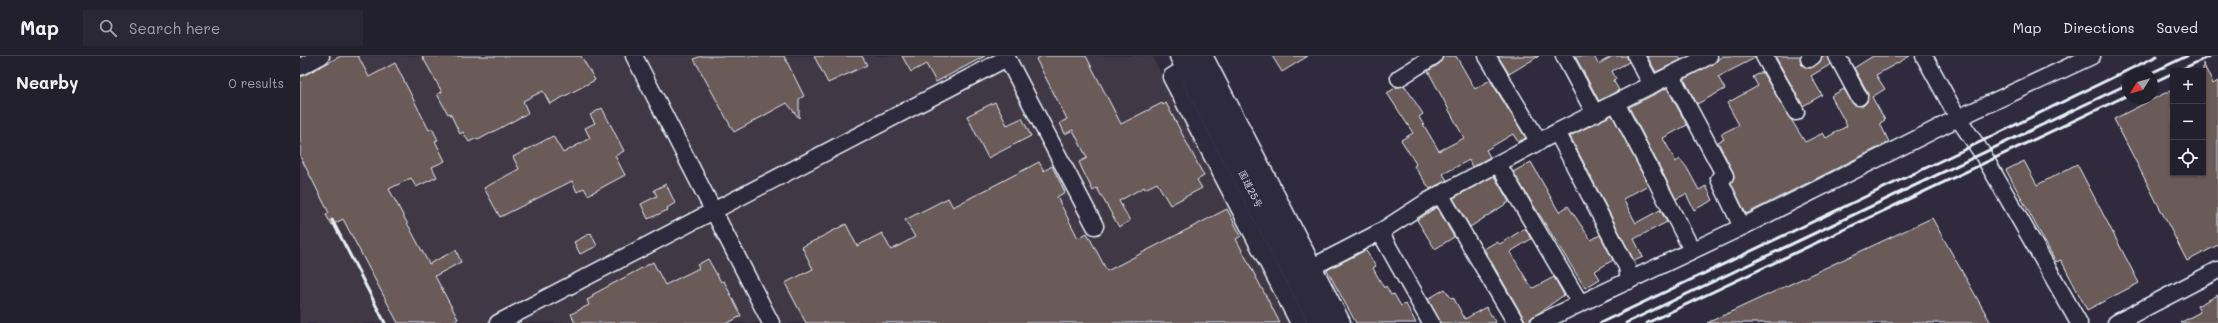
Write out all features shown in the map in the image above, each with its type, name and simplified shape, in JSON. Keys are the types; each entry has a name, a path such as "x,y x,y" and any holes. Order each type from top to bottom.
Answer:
{"highway":[{"name":"国道25号","path":"1190,60 1320,323"},
{"name":"国道25号","path":"1190,60 1339,323"}],"street":[{"path":"300,67 321,56"},
{"path":"634,56 772,323"},
{"path":"1399,78 1434,56"},
{"path":"1486,56 1539,142"},
{"path":"1564,56 1594,114"},
{"path":"1636,56 1652,85"},
{"path":"1322,262 1380,232 1440,194 1557,132 1709,56"},
{"path":"1764,56 1796,112"},
{"path":"1837,56 1860,97"},
{"path":"1924,56 1958,118 1982,153 2079,323"},
{"path":"1539,323 1742,227 1958,118 2062,62 2092,56"},
{"path":"498,323 715,211 1006,57 1094,226"},
{"path":"1190,60 1171,77 1299,323"},
{"path":"1671,75 1725,176 1719,179 1742,227"},
{"path":"1616,103 1692,250"},
{"path":"1557,132 1626,267 1629,281"},
{"path":"1498,164 1580,303"},
{"path":"1440,194 1516,323"},
{"path":"1380,232 1431,323"},
{"path":"2116,323 2218,270"}],"shaded area":[{"path":"300,56 1152,56 1292,323 300,323"}],"building":[{"path":"341,56 358,56 369,77 395,63 429,130 432,128 438,140 435,141 445,161 432,167 437,177 416,187 411,178 389,189 429,264 456,250 461,262 435,276 458,319 450,323 398,323 343,219 332,225 326,215 329,213 300,156 300,77"},
{"path":"422,56 581,56 595,80 550,104 543,91 523,101 528,113 478,140 477,138 469,142 463,132 460,134 450,113 448,114 437,94 442,92"},
{"path":"701,56 784,56 804,96 799,99 799,118 787,103 734,132 694,59"},
{"path":"814,56 862,56 867,65 828,83"},
{"path":"902,56 985,56 936,82 926,64 911,72"},
{"path":"1042,56 1086,56 1121,124 1162,103 1163,105 1166,103 1204,176 1197,180 1202,188 1170,205 1157,183 1145,189 1144,187 1119,201 1130,221 1119,227 1097,188 1093,191 1082,169 1079,162 1087,158 1073,130 1065,134 1060,123 1067,119 1036,59"},
{"path":"1272,56 1308,56 1282,72"},
{"path":"1443,56 1456,56 1475,89 1490,80 1526,138 1518,142 1513,134 1486,150 1490,157 1472,167 1469,160 1443,174 1447,180 1430,189 1414,166 1416,164 1401,140 1413,133 1387,93 1397,87 1405,86 1423,114 1419,117 1439,151 1464,138 1428,71 1439,64"},
{"path":"1498,56 1539,56 1509,74"},
{"path":"1575,56 1594,56 1598,64 1613,56 1627,56 1629,62 1612,71 1616,79 1613,80 1619,90 1599,101"},
{"path":"1647,56 1679,56 1681,60 1656,72"},
{"path":"1722,56 1755,56 1755,58 1718,77 1725,89 1697,104 1684,79 1713,64"},
{"path":"1775,56 1800,56 1802,65 1810,68 1819,63 1822,56 1828,56 1831,64 1811,76 1822,95 1803,106"},
{"path":"1873,56 1910,56 1876,75 1885,89 1872,97 1885,120 1880,123 1889,142 1746,214 1731,183 1734,177 1733,172 1718,142 1724,139 1721,134 1739,125 1727,103 1758,86 1753,77 1762,72 1805,142 1823,133 1826,138 1847,126 1831,96 1844,89 1854,105 1863,106 1867,102 1868,93 1854,68"},
{"path":"2206,69 2213,84 2218,81 2218,245 2187,261 2114,119 2144,104 2158,104 2158,97 2170,91 2170,176 2206,176"},
{"path":"1667,88 1687,125 1663,138 1676,162 1680,159 1687,168 1699,190 1706,186 1713,200 1694,210 1686,194 1676,199 1629,107"},
{"path":"995,102 1007,125 1022,118 1031,136 988,158 967,116"},
{"path":"602,108 624,151 615,156 625,175 588,195 584,188 577,192 572,181 500,217 484,188 519,169 513,157 553,136 563,153 590,138 585,128 595,123 590,115"},
{"path":"1612,115 1648,185 1623,199 1636,223 1660,210 1667,222 1634,239 1643,257 1634,261 1570,136"},
{"path":"2024,161 2037,185 2077,164 2139,283 2087,310 2061,260 2056,262 2006,170"},
{"path":"1039,162 1044,171 1052,166 1065,192 1057,197 1078,238 1087,233 1107,271 1227,209 1241,236 1236,239 1280,323 806,323 785,283 813,269 802,247 846,224 857,246 882,233 891,250 915,237 905,220 948,198 953,207"},
{"path":"1531,162 1559,212 1568,206 1591,240 1600,235 1613,260 1595,271 1600,279 1585,288 1513,172"},
{"path":"1494,176 1509,202 1470,227 1453,198"},
{"path":"666,184 675,203 667,208 668,210 648,219 641,204 657,196 654,190"},
{"path":"1437,207 1454,237 1435,249 1417,220"},
{"path":"1932,218 1991,323 1707,323"},
{"path":"1525,228 1531,239 1510,252 1533,288 1554,277 1564,295 1526,322 1484,249 1496,242 1500,244"},
{"path":"591,233 597,246 580,254 574,242"},
{"path":"1366,251 1376,266 1373,268 1384,288 1386,286 1391,295 1394,294 1401,306 1406,304 1416,323 1356,323 1327,270"},
{"path":"708,259 721,282 724,281 741,316 728,323 575,323 571,314 589,305 587,300 593,297 592,295 653,262 665,285 699,268 697,265"},
{"path":"1445,289 1451,298 1453,297 1465,319 1486,307 1496,323 1441,323 1428,299"},
{"path":"2218,295 2218,323 2180,323 2200,312 2197,306"}],"railway":[{"path":"1600,323 2157,56"},
{"path":"2158,70 2187,56"},
{"path":"2184,68 2210,56"},
{"path":"2158,80 2170,74"},
{"path":"1626,323 2122,87"},
{"path":"1647,323 2122,98"},
{"path":"332,220 385,323"}]}
